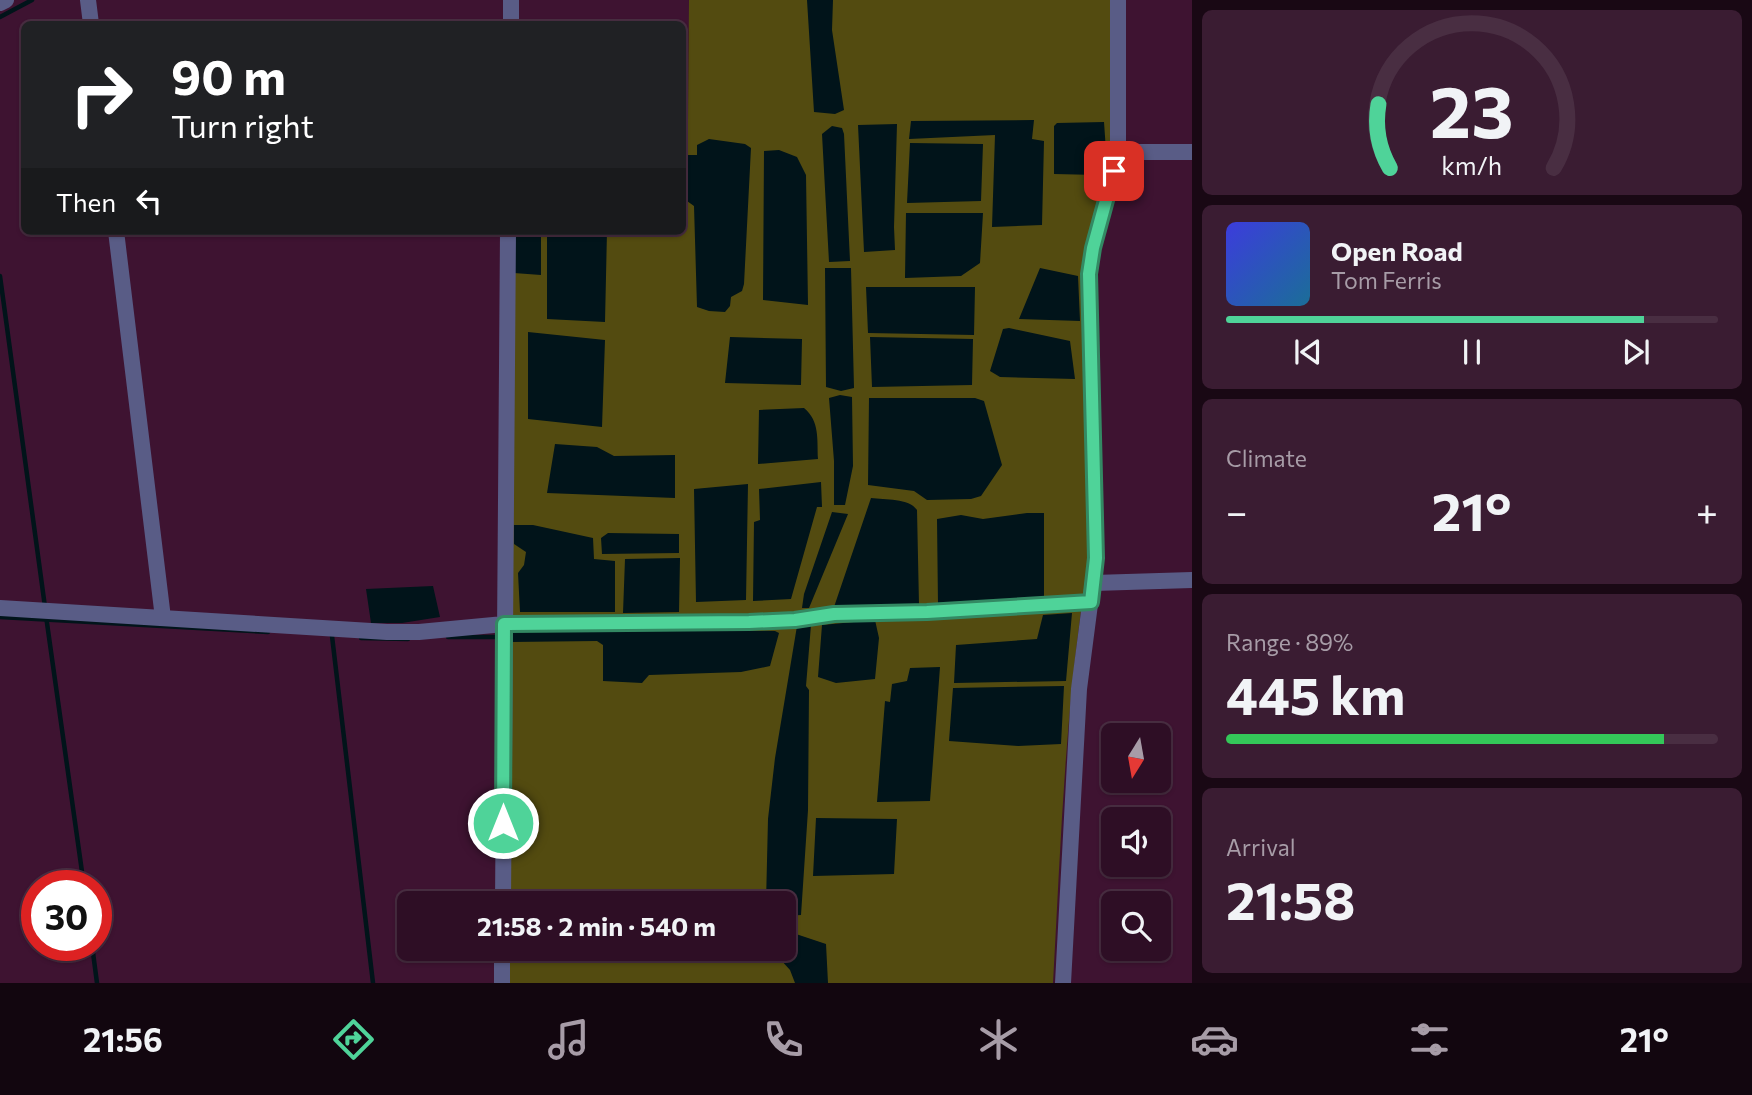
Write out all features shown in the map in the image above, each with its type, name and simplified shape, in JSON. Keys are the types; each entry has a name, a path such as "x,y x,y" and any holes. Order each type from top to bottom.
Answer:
{"street":[{"path":"0,3 6,0"},
{"path":"88,0 91,21"},
{"path":"510,21 511,0"},
{"path":"1063,983 1079,689 1096,558 1089,274 1093,248 1118,152 1118,0"},
{"path":"1118,152 1192,152"},
{"path":"116,235 163,618"},
{"path":"502,891 508,235"},
{"path":"1094,583 1192,580"},
{"path":"0,608 419,632 504,624 749,622 834,614 927,612 1091,602"},
{"path":"502,961 502,983"}],"shaded area":[{"path":"689,0 1112,0 1111,150 1086,244 1083,273 1089,561 1085,596 785,614 510,618 515,235 686,235"},
{"path":"807,0 833,0 832,30 844,110 835,114 814,112"},
{"path":"1034,120 1032,139 1044,141 1042,225 992,227 995,135 909,139 911,121"},
{"path":"1104,122 1106,151 1098,175 1054,174 1054,126 1057,123"},
{"path":"897,124 895,250 864,252 858,125"},
{"path":"832,126 842,128 844,134 850,261 829,262 822,134"},
{"path":"709,139 745,144 751,148 744,284 742,291 731,297 730,306 725,312 697,307 694,206 686,201 686,155 697,155 697,145"},
{"path":"910,143 983,144 981,201 907,203"},
{"path":"779,150 797,157 806,175 808,305 763,300 764,151"},
{"path":"906,213 983,213 980,263 961,276 905,278"},
{"path":"515,235 541,235 541,275 514,273"},
{"path":"547,235 607,235 605,322 547,319"},
{"path":"825,268 851,268 854,388 841,391 826,387"},
{"path":"1040,268 1078,276 1080,321 1019,319"},
{"path":"866,287 975,287 974,335 868,333"},
{"path":"1003,329 1070,341 1075,379 1000,377 990,371"},
{"path":"528,332 605,340 602,427 528,419"},
{"path":"730,337 802,339 801,385 725,383"},
{"path":"870,337 973,339 972,385 872,387"},
{"path":"840,395 852,397 853,466 845,505 834,505 829,398"},
{"path":"869,398 975,398 984,401 1002,465 981,496 971,499 927,500 914,491 868,485"},
{"path":"804,408 815,425 818,459 758,464 759,410"},
{"path":"555,444 597,447 614,456 675,455 675,498 547,493"},
{"path":"821,482 822,507 817,507 791,599 753,601 754,522 760,520 759,489"},
{"path":"748,484 746,600 696,602 694,489"},
{"path":"871,498 903,501 917,510 919,605 834,607"},
{"path":"832,512 848,514 809,608 802,608 804,594"},
{"path":"1044,513 1044,599 938,605 937,519 961,515 983,519"},
{"path":"514,525 533,525 593,538 594,559 615,561 615,612 520,612 518,573 524,565 526,552 514,544"},
{"path":"608,533 679,534 679,553 602,554 601,538"},
{"path":"680,558 679,612 623,613 625,559"},
{"path":"433,586 440,617 402,623 371,623 366,589"},
{"path":"1081,611 1060,843 1053,983 507,983 508,961 796,961 796,891 508,891 509,629"},
{"path":"1072,613 1066,681 954,683 956,645 1037,639 1043,615"},
{"path":"875,620 879,638 875,679 836,683 818,677 822,625"},
{"path":"811,625 806,686 809,690 808,810 801,915 796,915 796,891 766,891 768,819 775,758 797,626"},
{"path":"682,630 779,633 770,666 741,672 649,675 642,683 603,681 603,645 597,641 511,642 511,631"},
{"path":"940,667 930,801 877,802 885,701 890,702 892,684 907,681 910,668"},
{"path":"1064,686 1061,744 1018,746 949,741 953,688"},
{"path":"816,818 897,819 894,874 813,876"},
{"path":"796,934 826,944 828,983 795,983 790,970 782,961 796,961"}],"waterway":[{"path":"0,17 32,0"},
{"path":"0,276 45,607"},
{"path":"46,616 82,870"},
{"path":"0,617 268,632"},
{"path":"332,636 373,983"},
{"path":"448,637 502,637"},
{"path":"361,638 408,639"},
{"path":"94,961 97,983"}],"route":[{"path":"503,823 504,624 749,622 795,620 834,614 927,612 1091,602 1096,558 1089,274 1093,248 1114,171"}]}
